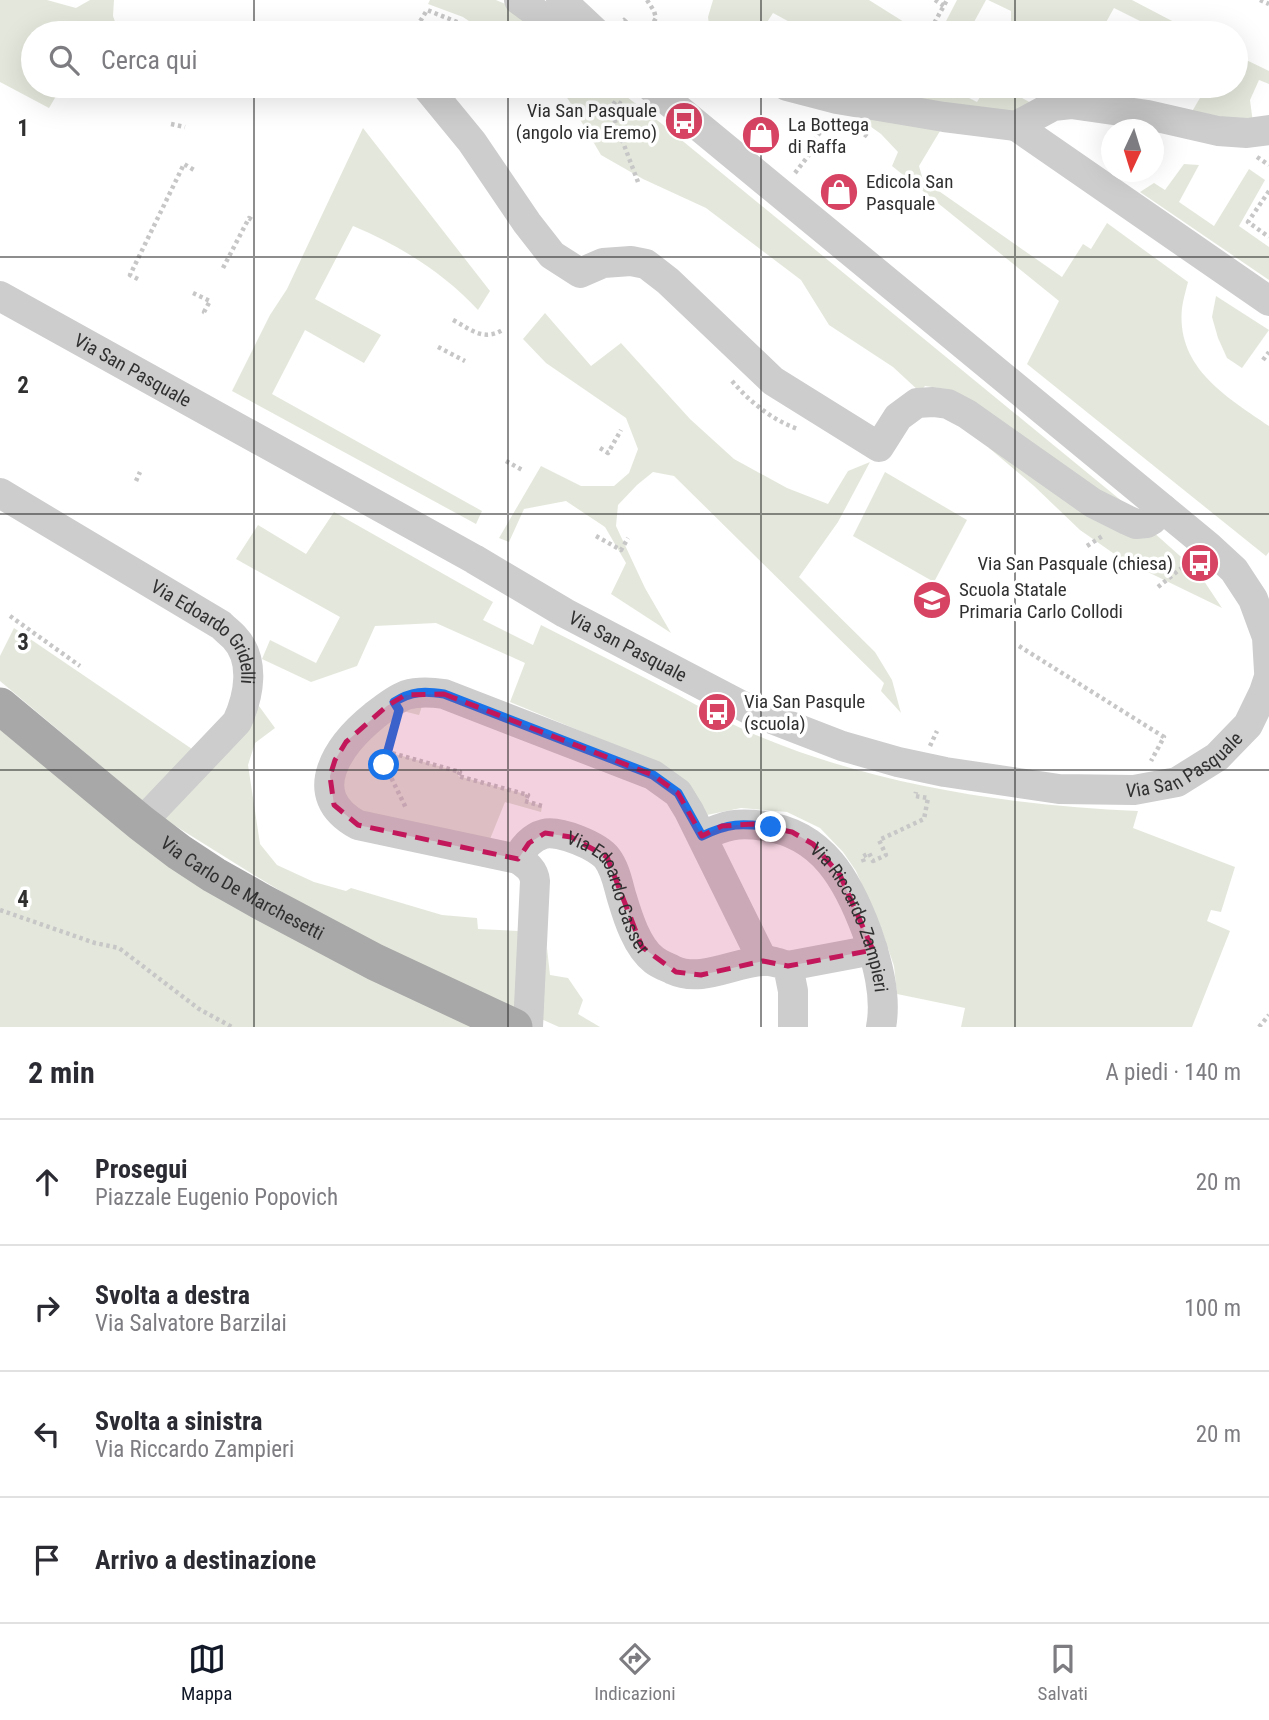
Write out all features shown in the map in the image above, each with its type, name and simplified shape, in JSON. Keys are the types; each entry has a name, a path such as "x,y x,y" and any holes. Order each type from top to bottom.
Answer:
{"main road":[{"name":"Via Carlo De Marchesetti","path":"0,706 179,852 260,901 375,962 514,1027"}],"street":[{"path":"519,0 547,21"},
{"path":"561,0 594,21"},
{"path":"436,98 472,142 552,255 580,273 603,263 631,261 646,264 668,281 773,381 879,447 898,417 917,404 948,404 967,414 1093,503 1127,520 1136,524 1147,523 1163,509"},
{"path":"665,98 1209,545 1234,570 1253,599 1267,637 1269,671"},
{"path":"833,98 1016,126 1269,301"},
{"path":"1016,126 1054,106 1071,103 1149,115 1217,131 1269,131"},
{"name":"Via San Pasquale","path":"0,296 474,559 565,613 754,712 842,746 898,762 958,774 1059,789 1134,790 1177,782 1217,757 1248,725 1269,677"},
{"name":"Via Edoardo Gridelli","path":"0,493 221,625 236,638 243,652 248,667 249,684 245,704 237,722 141,823"},
{"path":"528,1027 535,881 531,870 518,859 358,825 345,818 334,805 330,776 335,760 346,742 365,723 405,695 424,691 444,694 653,775 678,793 793,991 793,1027"},
{"name":"Via Riccardo Zampieri","path":"702,836 722,827 753,824 792,832 813,844 841,875 858,907 873,950 881,986 881,1027"},
{"name":"Via Edoardo Gasser","path":"518,859 529,843 545,833 571,837 593,846 607,858 617,877 622,899 642,947 653,959 676,972 701,975 733,966 776,964 873,950"}],"path":[{"path":"647,0 654,11 654,21"},
{"path":"935,0 946,3 936,21"},
{"path":"1260,0 1269,4"},
{"path":"420,21 427,10 454,21"},
{"path":"638,182 610,108 616,100 640,114"},
{"path":"791,178 809,155 805,152 825,126 833,121"},
{"path":"851,123 869,138"},
{"path":"171,124 185,127"},
{"path":"138,279 130,275 184,164 194,170"},
{"path":"1269,191 1248,222 1269,237"},
{"path":"223,268 249,218 254,222"},
{"path":"193,293 210,301 204,312 207,313"},
{"path":"453,320 474,332 488,336 504,329"},
{"path":"438,346 465,361"},
{"path":"1264,360 1269,352"},
{"path":"600,448 608,453 621,430"},
{"path":"506,461 524,471"},
{"path":"136,481 140,472"},
{"path":"596,536 621,550 628,538"},
{"path":"1158,587 1195,557"},
{"path":"10,616 80,666"},
{"path":"1019,646 1164,737 1147,768"},
{"path":"394,702 399,710 384,765 415,825 412,837"},
{"path":"388,752 460,772 458,776 528,795 525,801 542,806 545,833"},
{"path":"867,868 862,857 869,853 873,861 886,855 879,840 924,819 928,798 915,796 916,789"},
{"path":"0,910 95,943 119,948 199,1009 232,1027"},
{"path":"1259,1027 1269,1015"}],"highlighted area":[{"path":"444,694 653,775 678,793 702,836 722,826 753,824 792,832 813,844 840,875 873,950 788,966 763,961 701,975 676,972 642,947 607,857 571,837 545,833 529,843 518,859 358,825 334,805 330,776 335,760 346,742 387,706 405,695"}],"shaded area":[{"path":"0,0 47,0 76,8 90,0 114,0 115,21 21,21 21,93 0,82"},
{"path":"430,0 496,0 510,6 529,21 469,21 428,4"},
{"path":"713,0 869,0 902,21 788,21 773,13 768,21 708,21"},
{"path":"957,0 986,0 975,21 946,21"},
{"path":"988,0 1132,0 1172,21 1140,21 1114,8 1107,21 1011,21 1011,11"},
{"path":"1248,61 1269,71 1269,84 1259,80 1250,100 1253,123 1190,115 1200,98 1248,98"},
{"path":"30,98 55,98 49,108"},
{"path":"628,98 1129,507 1120,506 945,389 925,386 920,392 893,367 829,325 801,280 706,208 643,179 601,155 568,99"},
{"path":"902,98 969,98 977,102 980,98 1022,98 1035,105 1009,116"},
{"path":"846,109 943,126 919,166 923,180 1062,277 1083,244 1091,249 1107,223 1188,282 1182,308 1182,329 1187,348 1196,364 1221,392 1269,426 1269,552 1266,556 1027,364 1059,301 892,166 898,152 881,134"},
{"path":"363,128 490,291 478,310 451,284 420,261 353,226 315,299 381,335 364,363 305,330 272,394 482,511 476,524 232,391 270,315 287,289"},
{"path":"1184,164 1199,165 1179,202 1214,226 1249,169 1265,180 1239,226 1269,247 1269,280 1140,192 1154,183 1165,190"},
{"path":"1216,296 1269,330 1242,368 1227,358 1218,338 1212,317"},
{"path":"545,313 591,366 621,343 690,419 734,459 787,488 828,504 848,471 870,462 838,522 799,577 875,652 892,680 901,713 881,691 884,683 674,476 653,472 637,485 618,505 616,526 645,588 671,633 611,594 626,563 605,527 566,501 524,509 509,542 499,538 541,466 581,486 614,486 629,473 638,449 626,418 546,363 523,339"},
{"path":"992,444 1152,531 1198,572 1222,608 1123,560 1080,530 989,448"},
{"path":"885,472 967,520 934,582 853,536"},
{"path":"334,512 493,602 483,620 533,645 541,625 749,732 843,766 940,789 1039,804 1138,811 1133,828 1235,867 1221,912 1211,910 1207,921 1230,931 1192,1027 961,1027 965,1008 897,994 894,966 880,925 856,871 843,852 820,828 787,812 741,808 707,815 663,765 510,702 525,663 436,623 375,626 357,666 311,682 262,659 270,640 316,663 340,617 236,559 258,525 306,554"},
{"path":"14,628 192,749 145,803 0,681 0,656"},
{"path":"256,702 275,728 255,743 248,765 260,844 277,865 314,882 346,891 351,888 442,915 477,918 478,929 518,931 517,1009 348,929 268,884 163,818"},
{"path":"409,703 423,703 419,715 399,710 388,752 460,772 458,776 528,795 526,801 542,806 541,812 505,802 488,844 359,815 347,803 342,791 341,778 350,754 369,731 396,709"},
{"path":"0,723 490,1027 0,1027"},
{"path":"547,948 550,975 568,978 583,1000 578,1014 600,1027 559,1027 539,1018"}],"place":[{"name":"Via San Pasquale (angolo via Eremo)","path":"684,121"},
{"name":"La Bottega di Raffa","path":"761,135"},
{"name":"Edicola San Pasquale","path":"839,192"},
{"name":"Via San Pasquale (chiesa)","path":"1200,563"},
{"name":"Scuola Statale Primaria Carlo Collodi","path":"932,600"},
{"name":"Via San Pasqule (scuola)","path":"717,712"}],"route":[{"path":"384,765 399,710 394,702 405,695 424,691 444,694 653,775 678,793 702,836 736,824 771,827"}]}
